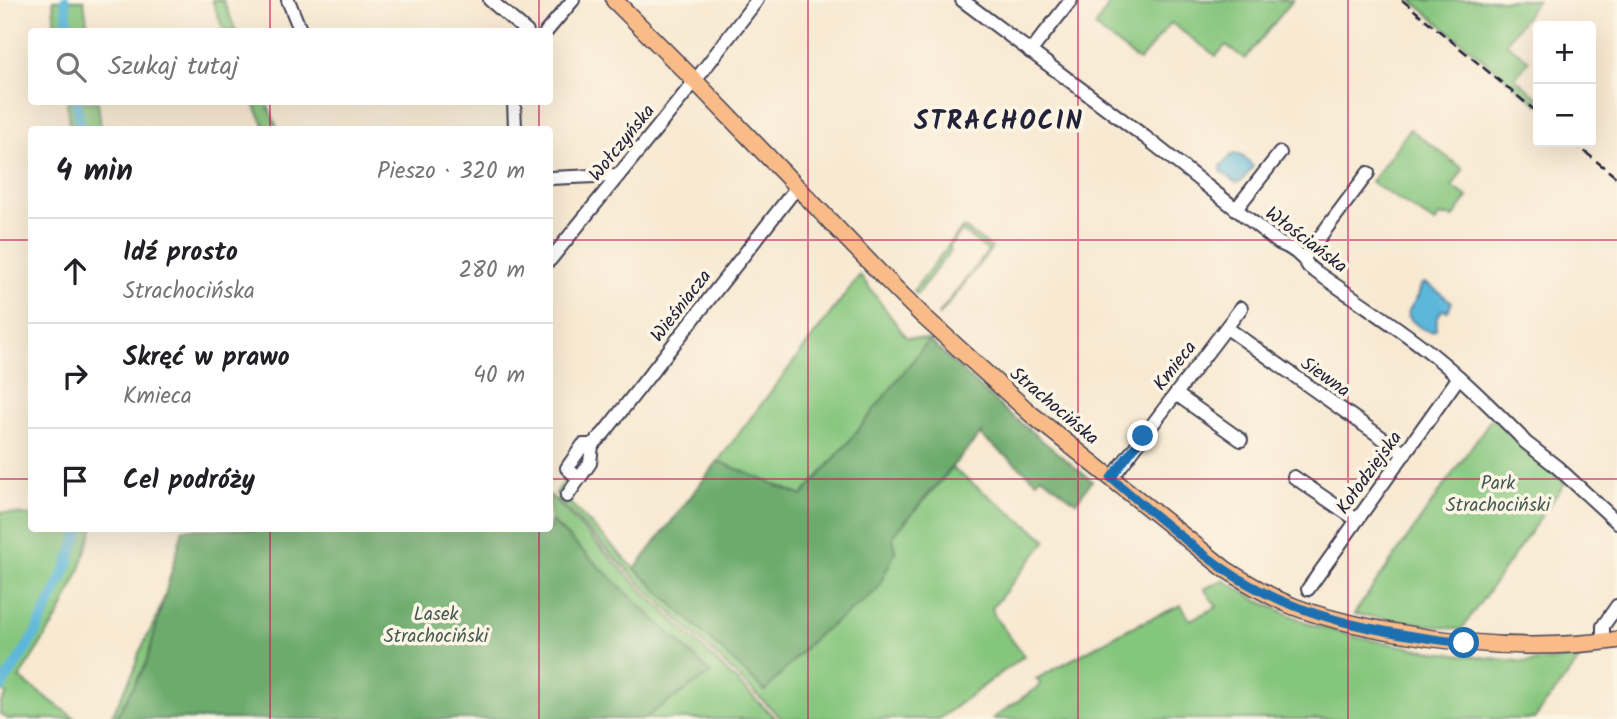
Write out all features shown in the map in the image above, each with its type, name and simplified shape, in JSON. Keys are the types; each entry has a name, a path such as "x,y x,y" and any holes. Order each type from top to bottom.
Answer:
{"main road":[{"name":"Strachocińska","path":"614,0 695,80 887,280 980,368 1031,414 1224,569 1259,590 1313,613 1423,638 1464,643 1546,646 1610,641"}],"street":[{"path":"288,0 299,28"},
{"path":"490,0 522,28"},
{"path":"548,28 573,0"},
{"name":"Wołczyńska","path":"553,256 757,0"},
{"name":"Włościańska","path":"962,0 1145,137 1279,243 1289,246 1304,258 1309,267 1383,318 1459,377 1525,442 1617,522"},
{"path":"1030,52 1071,0"},
{"path":"514,105 515,126"},
{"path":"1236,209 1280,153"},
{"path":"1304,258 1368,173"},
{"path":"553,177 618,175"},
{"name":"Wieśniacza","path":"568,496 590,463 592,445 797,187"},
{"name":"Kmieca","path":"1111,478 1241,308"},
{"name":"Siewna","path":"1227,328 1405,454"},
{"name":"Kołodziejska","path":"1308,589 1459,377"},
{"path":"1176,394 1241,440"},
{"path":"1294,477 1357,520"},
{"path":"1610,641 1603,626 1617,606"}],"green space":[{"path":"53,0 84,0 88,28 55,28"},
{"path":"212,0 223,0 235,28 223,28"},
{"path":"1112,0 1293,0 1245,59 1226,45 1216,56 1171,23 1139,61 1095,27"},
{"path":"1411,0 1538,0 1506,43 1529,60 1515,78 1533,94 1533,101"},
{"path":"67,105 98,105 101,126 70,126"},
{"path":"254,105 267,105 277,126 265,126"},
{"path":"1410,129 1463,169 1452,187 1468,197 1453,218 1439,216 1435,223 1371,182"},
{"path":"963,227 992,248 939,316 988,251 962,231 917,294 913,291"},
{"path":"860,275 906,337 929,340 802,496 718,461"},
{"path":"929,340 1001,407 1092,481 1076,502 1041,476 1037,481 981,436 983,431 893,535 895,552 877,590 816,636 765,691 635,569 718,461 802,496"},
{"name":"Park Strachociński","path":"1491,419 1565,483 1461,630 1354,614"},
{"path":"952,468 1047,540 992,608 995,617 1024,656 939,719 782,719 640,583 557,499 559,497 556,493 566,479 570,478 568,501 635,569 765,690 816,636 844,616 893,536"},
{"path":"553,498 636,584 776,719 643,719 710,672 553,523"},
{"path":"0,512 28,516 28,532 92,532 79,572 61,612 19,678 76,719 8,719 0,714 0,704 7,694 0,688"},
{"name":"Lasek Strachociński","path":"553,523 711,673 643,719 115,719 146,664 182,532 553,532"},
{"path":"1223,580 1257,600 1310,624 1360,638 1436,652 1526,662 1581,658 1534,719 992,719 1039,686 1040,683 1036,679 1128,629 1181,605 1190,620 1217,607 1204,589"},
{"path":"166,593 146,664 115,719 110,719 134,671 139,653"}],"water":[{"path":"1233,154 1244,158 1253,167 1242,181 1236,183 1221,171 1221,166"},
{"path":"1424,283 1452,302 1448,311 1442,310 1433,331 1421,328 1408,314"}],"waterway":[{"path":"65,0 68,28"},
{"path":"77,105 80,126"},
{"path":"0,689 34,636 62,578 79,532"}],"railway":[{"path":"1402,0 1533,109"},
{"path":"1579,147 1617,178"}],"district":[{"name":"STRACHOCIN","path":"999,120"}],"route":[{"path":"1143,436 1111,478 1224,569 1259,590 1313,613 1377,629 1464,643"}]}
